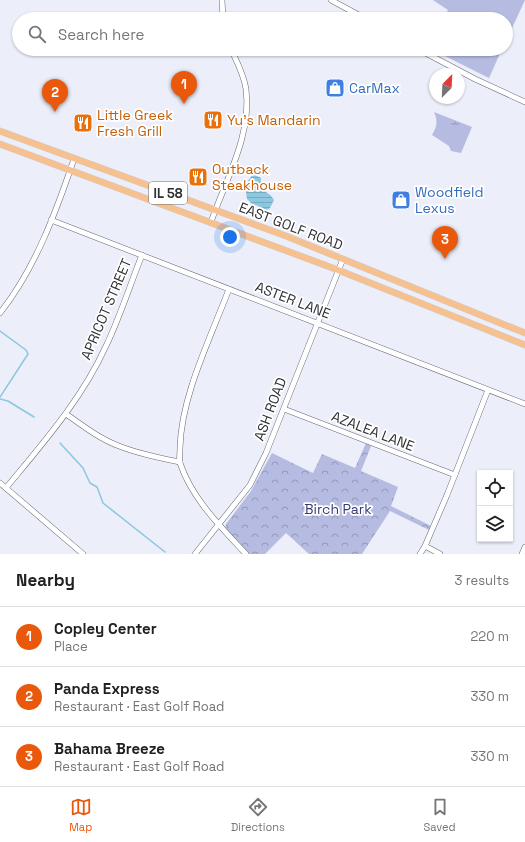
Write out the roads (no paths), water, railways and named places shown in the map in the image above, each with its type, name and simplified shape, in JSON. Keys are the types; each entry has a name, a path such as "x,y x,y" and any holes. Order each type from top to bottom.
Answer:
{"main road":[{"name":"EAST GOLF ROAD","path":"0,131 343,259 525,333"},
{"name":"EAST GOLF ROAD","path":"0,144 338,270 525,345"}],"street":[{"path":"222,0 222,12"},
{"path":"331,0 353,12"},
{"path":"211,222 238,153 244,130 247,107 246,88 239,66 234,56"},
{"path":"431,56 475,80 525,102"},
{"path":"0,314 27,273 51,220 74,159"},
{"name":"ASTER LANE","path":"51,220 525,404"},
{"name":"APRICOT STREET","path":"6,488 66,414 106,346 142,255"},
{"name":"ASH ROAD","path":"194,554 250,485 266,453 343,259"},
{"path":"229,289 186,402 180,431 180,462 196,496 219,525 246,554"},
{"path":"420,554 425,546 488,390"},
{"name":"AZALEA LANE","path":"284,409 454,475"},
{"path":"66,414 92,432 119,446 149,456 180,462"},
{"path":"0,483 83,554"},
{"path":"425,546 440,554"},
{"path":"522,554 525,547"}],"waterway":[{"path":"0,331 26,350 28,354 0,397"},
{"path":"0,399 8,401 34,417"},
{"path":"60,443 83,468 90,483 97,487 103,503 165,552"}],"place":[{"name":"CarMax","path":"335,88"},
{"name":"Copley Center","path":"184,104"},
{"name":"Panda Express","path":"55,112"},
{"name":"Yu's Mandarin","path":"213,120"},
{"name":"Little Greek Fresh Grill","path":"83,123"},
{"name":"Outback Steakhouse","path":"198,177"},
{"name":"Woodfield Lexus","path":"401,200"},
{"name":"Bahama Breeze","path":"445,259"}],"park label":[{"name":"Birch Park","path":"338,509"}]}
